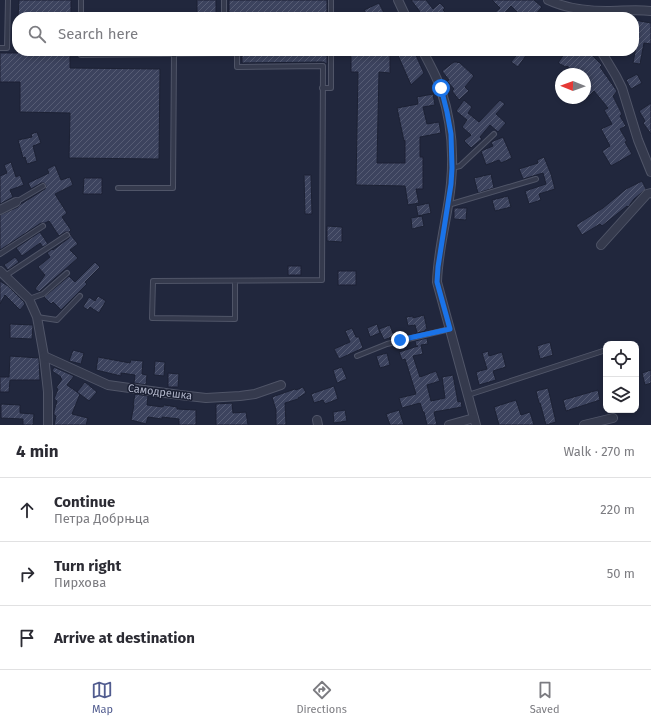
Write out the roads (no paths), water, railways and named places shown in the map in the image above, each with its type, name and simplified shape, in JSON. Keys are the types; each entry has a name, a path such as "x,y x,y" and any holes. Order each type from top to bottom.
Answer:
{"street":[{"path":"398,0 404,12"},
{"path":"548,0 576,12"},
{"path":"640,10 651,5"},
{"path":"598,12 640,10 651,11"},
{"path":"425,56 441,88 451,134 451,184 437,282 475,421 449,425"},
{"path":"604,56 622,88 638,140 651,172"},
{"path":"601,245 648,194 651,193"},
{"path":"0,210 16,202"},
{"path":"3,273 29,299 37,317 44,356 48,392 48,425"},
{"name":"Самодрешка","path":"44,356 108,385 180,395 206,398 240,396 255,394 281,385"},
{"path":"584,425 613,418"}],"lane":[{"path":"0,48 7,48 8,0"},
{"path":"81,0 81,12"},
{"path":"224,0 224,12"},
{"path":"331,0 331,12"},
{"path":"118,188 173,188 174,56"},
{"path":"235,281 235,319 152,318 153,281 322,280 323,66 237,67 237,56"},
{"path":"322,88 331,88 331,56"},
{"path":"452,168 460,166 494,134"},
{"path":"447,205 536,179"},
{"path":"16,202 43,186"},
{"path":"0,254 43,226"},
{"path":"3,273 66,235"},
{"path":"29,299 43,294 67,274"},
{"path":"37,317 58,320 80,296"},
{"path":"357,356 387,344 450,329"},
{"path":"468,395 603,351"}]}
